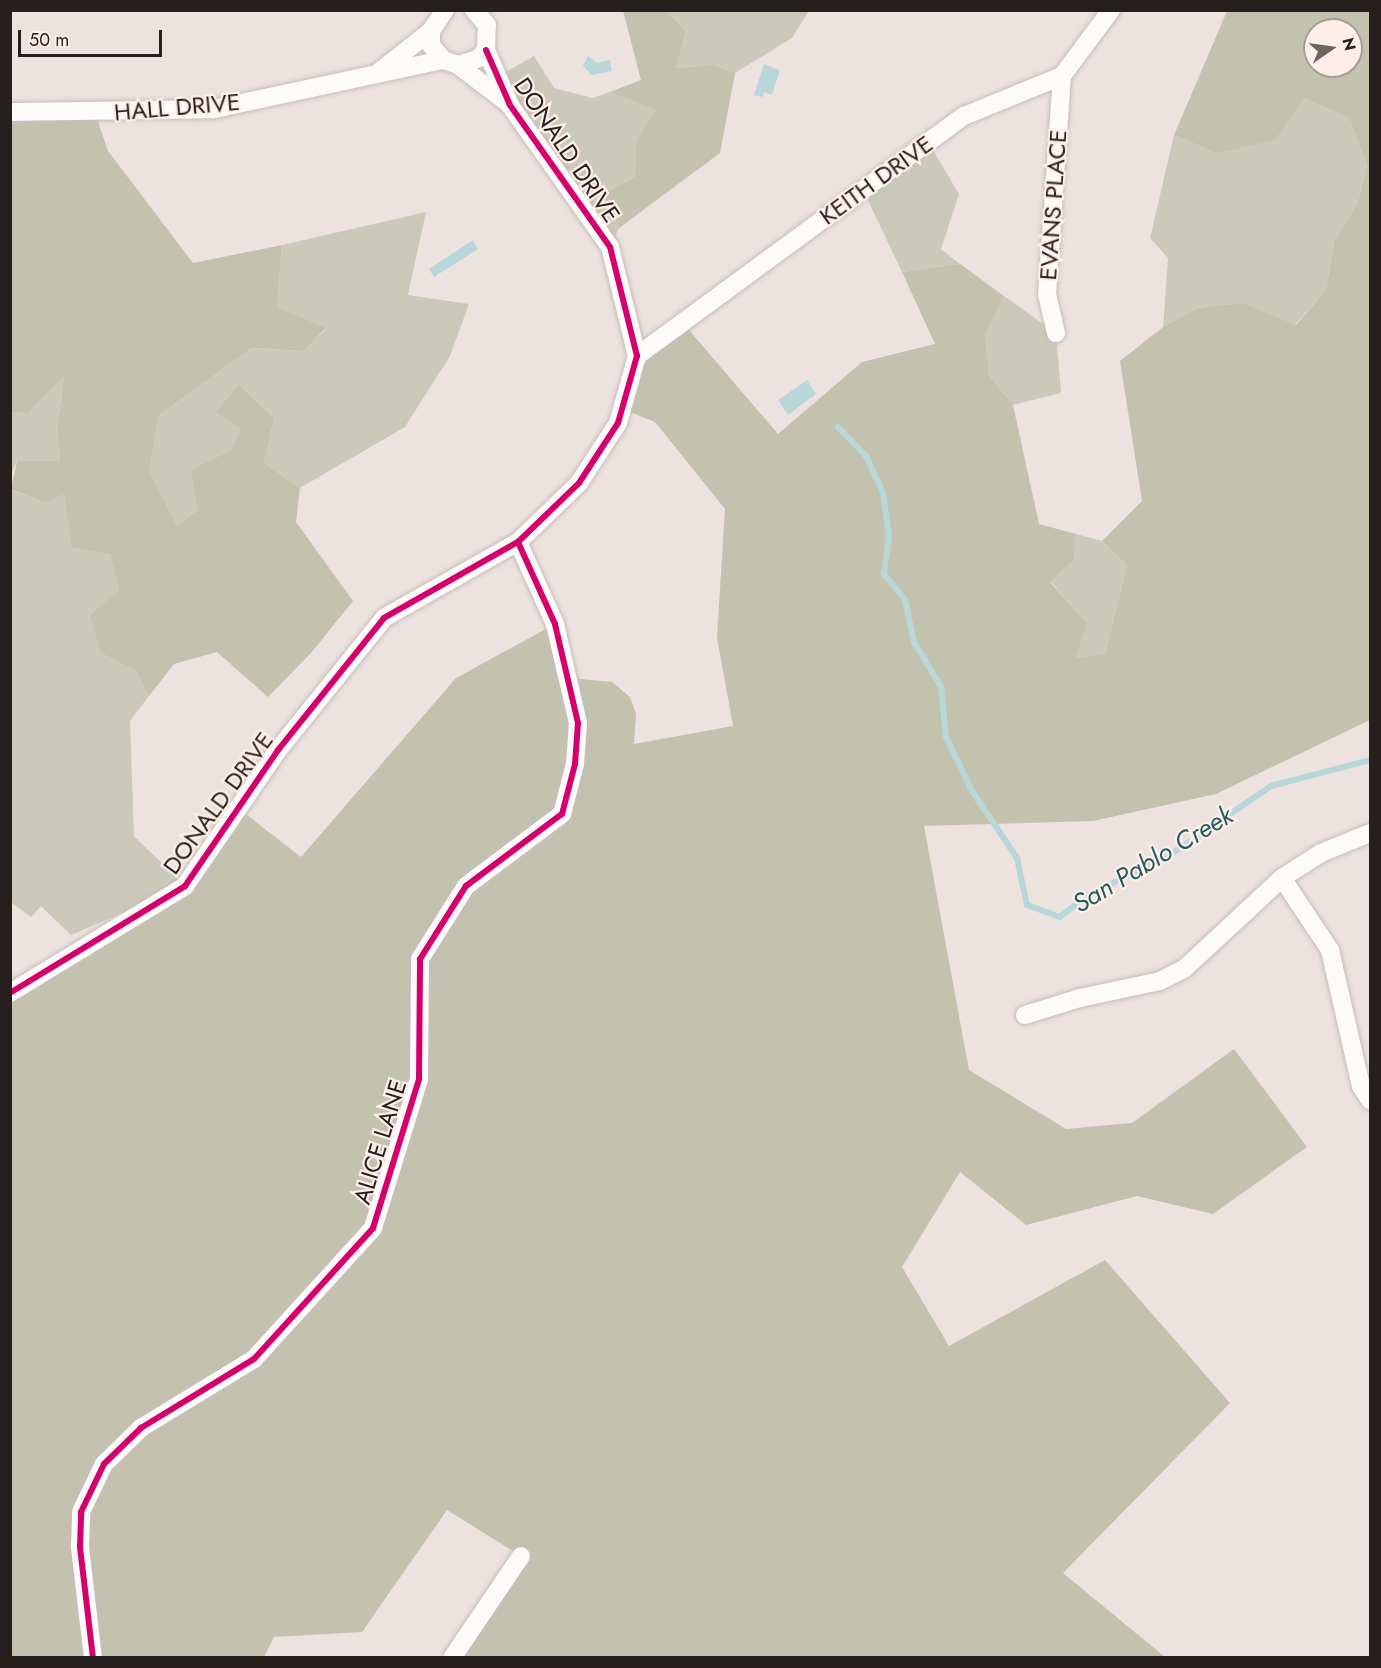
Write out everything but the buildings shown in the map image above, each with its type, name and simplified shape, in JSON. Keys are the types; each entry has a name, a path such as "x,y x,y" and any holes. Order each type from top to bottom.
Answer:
{"street":[{"name":"HALL DRIVE","path":"376,74 430,31 445,10"},
{"path":"1062,76 1111,10"},
{"name":"DONALD DRIVE","path":"10,993 184,886 278,750 384,618 518,542 586,473 618,423 637,356 610,247 510,105 486,50 489,34 481,13"},
{"path":"430,31 431,45 450,63"},
{"name":"HALL DRIVE","path":"10,112 214,109 376,74 450,63 486,50"},
{"name":"DONALD DRIVE","path":"450,63 510,105"},
{"name":"EVANS PLACE","path":"1056,333 1047,296 1062,76"},
{"name":"KEITH DRIVE","path":"637,356 964,116 1062,76"},
{"name":"ALICE LANE","path":"93,1658 80,1547 81,1512 104,1464 141,1428 254,1359 373,1228 419,1078 420,959 466,886 562,814 575,764 578,723 555,624 518,542"},
{"path":"1025,1015 1080,998 1160,981 1184,969 1282,878 1321,853 1371,833"},
{"path":"1282,878 1330,950 1340,978 1349,1042 1361,1086 1371,1100"},
{"path":"452,1658 521,1556"}],"shaded area":[{"path":"667,11 809,11 792,38 735,73 714,65 676,68 686,31"},
{"path":"534,56 554,88 593,98 610,92 657,110 636,140 635,177 602,194 619,228 610,247 497,77"},
{"path":"1304,98 1349,118 1367,166 1357,204 1334,241 1326,290 1295,325 1243,303 1197,308 1163,327 1168,258 1150,238 1174,135 1216,153"},
{"path":"928,142 959,194 941,249 960,264 902,272 863,190"},
{"path":"426,212 408,295 469,304 450,356 405,427 300,488 264,463 274,419 241,428 231,450 190,470 198,510 177,525 148,471 158,416 252,348 302,351 326,329 277,307 282,245"},
{"path":"1004,296 1056,333 1061,393 1013,405 989,375 985,335"},
{"path":"64,375 57,430 60,461 17,461 11,474 11,412 28,413"},
{"path":"10,489 45,503 64,493 110,554 119,591 101,653 136,671 149,696 130,721 134,836 185,886 71,935 41,906 31,917 11,902"},
{"path":"1076,534 1102,541 1127,565 1105,654 1074,660 1087,623 1050,581 1074,560"}],"green space":[{"path":"623,11 667,11 686,31 676,68 714,65 735,73 720,153 619,228 602,194 635,177 636,140 656,110 610,92 641,80"},
{"path":"1227,11 1370,11 1370,720 1216,794 1093,821 924,826 969,1070 1066,1129 1132,1123 1234,1049 1307,1147 1213,1214 1137,1196 1026,1225 960,1172 902,1267 949,1346 1105,1260 1230,1403 1063,1573 1165,1657 452,1657 521,1556 447,1510 362,1632 274,1637 264,1657 11,1658 10,994 185,886 238,808 301,857 456,678 555,624 570,678 612,682 630,697 636,714 634,744 733,726 717,638 725,509 655,422 622,409 637,356 683,323 778,434 862,362 935,344 902,272 960,264 1004,296 985,335 989,375 1013,405 1039,524 1076,534 1074,560 1050,582 1087,623 1075,659 1105,654 1127,565 1102,541 1142,501 1120,361 1163,327 1197,308 1243,303 1296,325 1326,290 1334,241 1357,204 1367,166 1349,118 1304,98 1275,140 1216,153 1174,135"},
{"path":"11,112 95,113 108,151 193,263 282,245 277,307 326,328 303,351 252,348 158,416 149,472 177,525 198,510 190,470 231,450 241,428 216,412 239,385 274,419 264,463 300,488 296,522 353,601 311,653 268,697 217,652 174,664 149,696 136,671 101,653 90,615 119,591 110,554 72,547 64,494 45,503 11,489 17,461 60,461 57,430 64,376 28,413 11,412"}],"water":[{"path":"588,56 597,63 610,60 612,71 592,75 583,66"},
{"path":"764,64 780,70 772,95 764,92 762,97 754,95"},
{"path":"473,240 478,249 434,277 429,269"},
{"path":"807,380 816,394 788,415 778,400"}],"waterway":[{"name":"San Pablo Creek","path":"838,427 866,456 883,492 889,537 884,574 905,600 914,642 941,687 946,737 972,791 1017,858 1027,905 1060,917 1088,895 1167,857 1271,786 1370,760"}],"cycle path":[{"path":"10,993 185,886 278,750 384,618 518,542 579,483 618,423 637,356 610,247 510,105 486,50"},
{"path":"93,1658 80,1547 81,1512 104,1464 141,1428 254,1359 373,1228 419,1079 420,959 466,886 562,814 575,764 578,723 555,624 518,542"}]}
